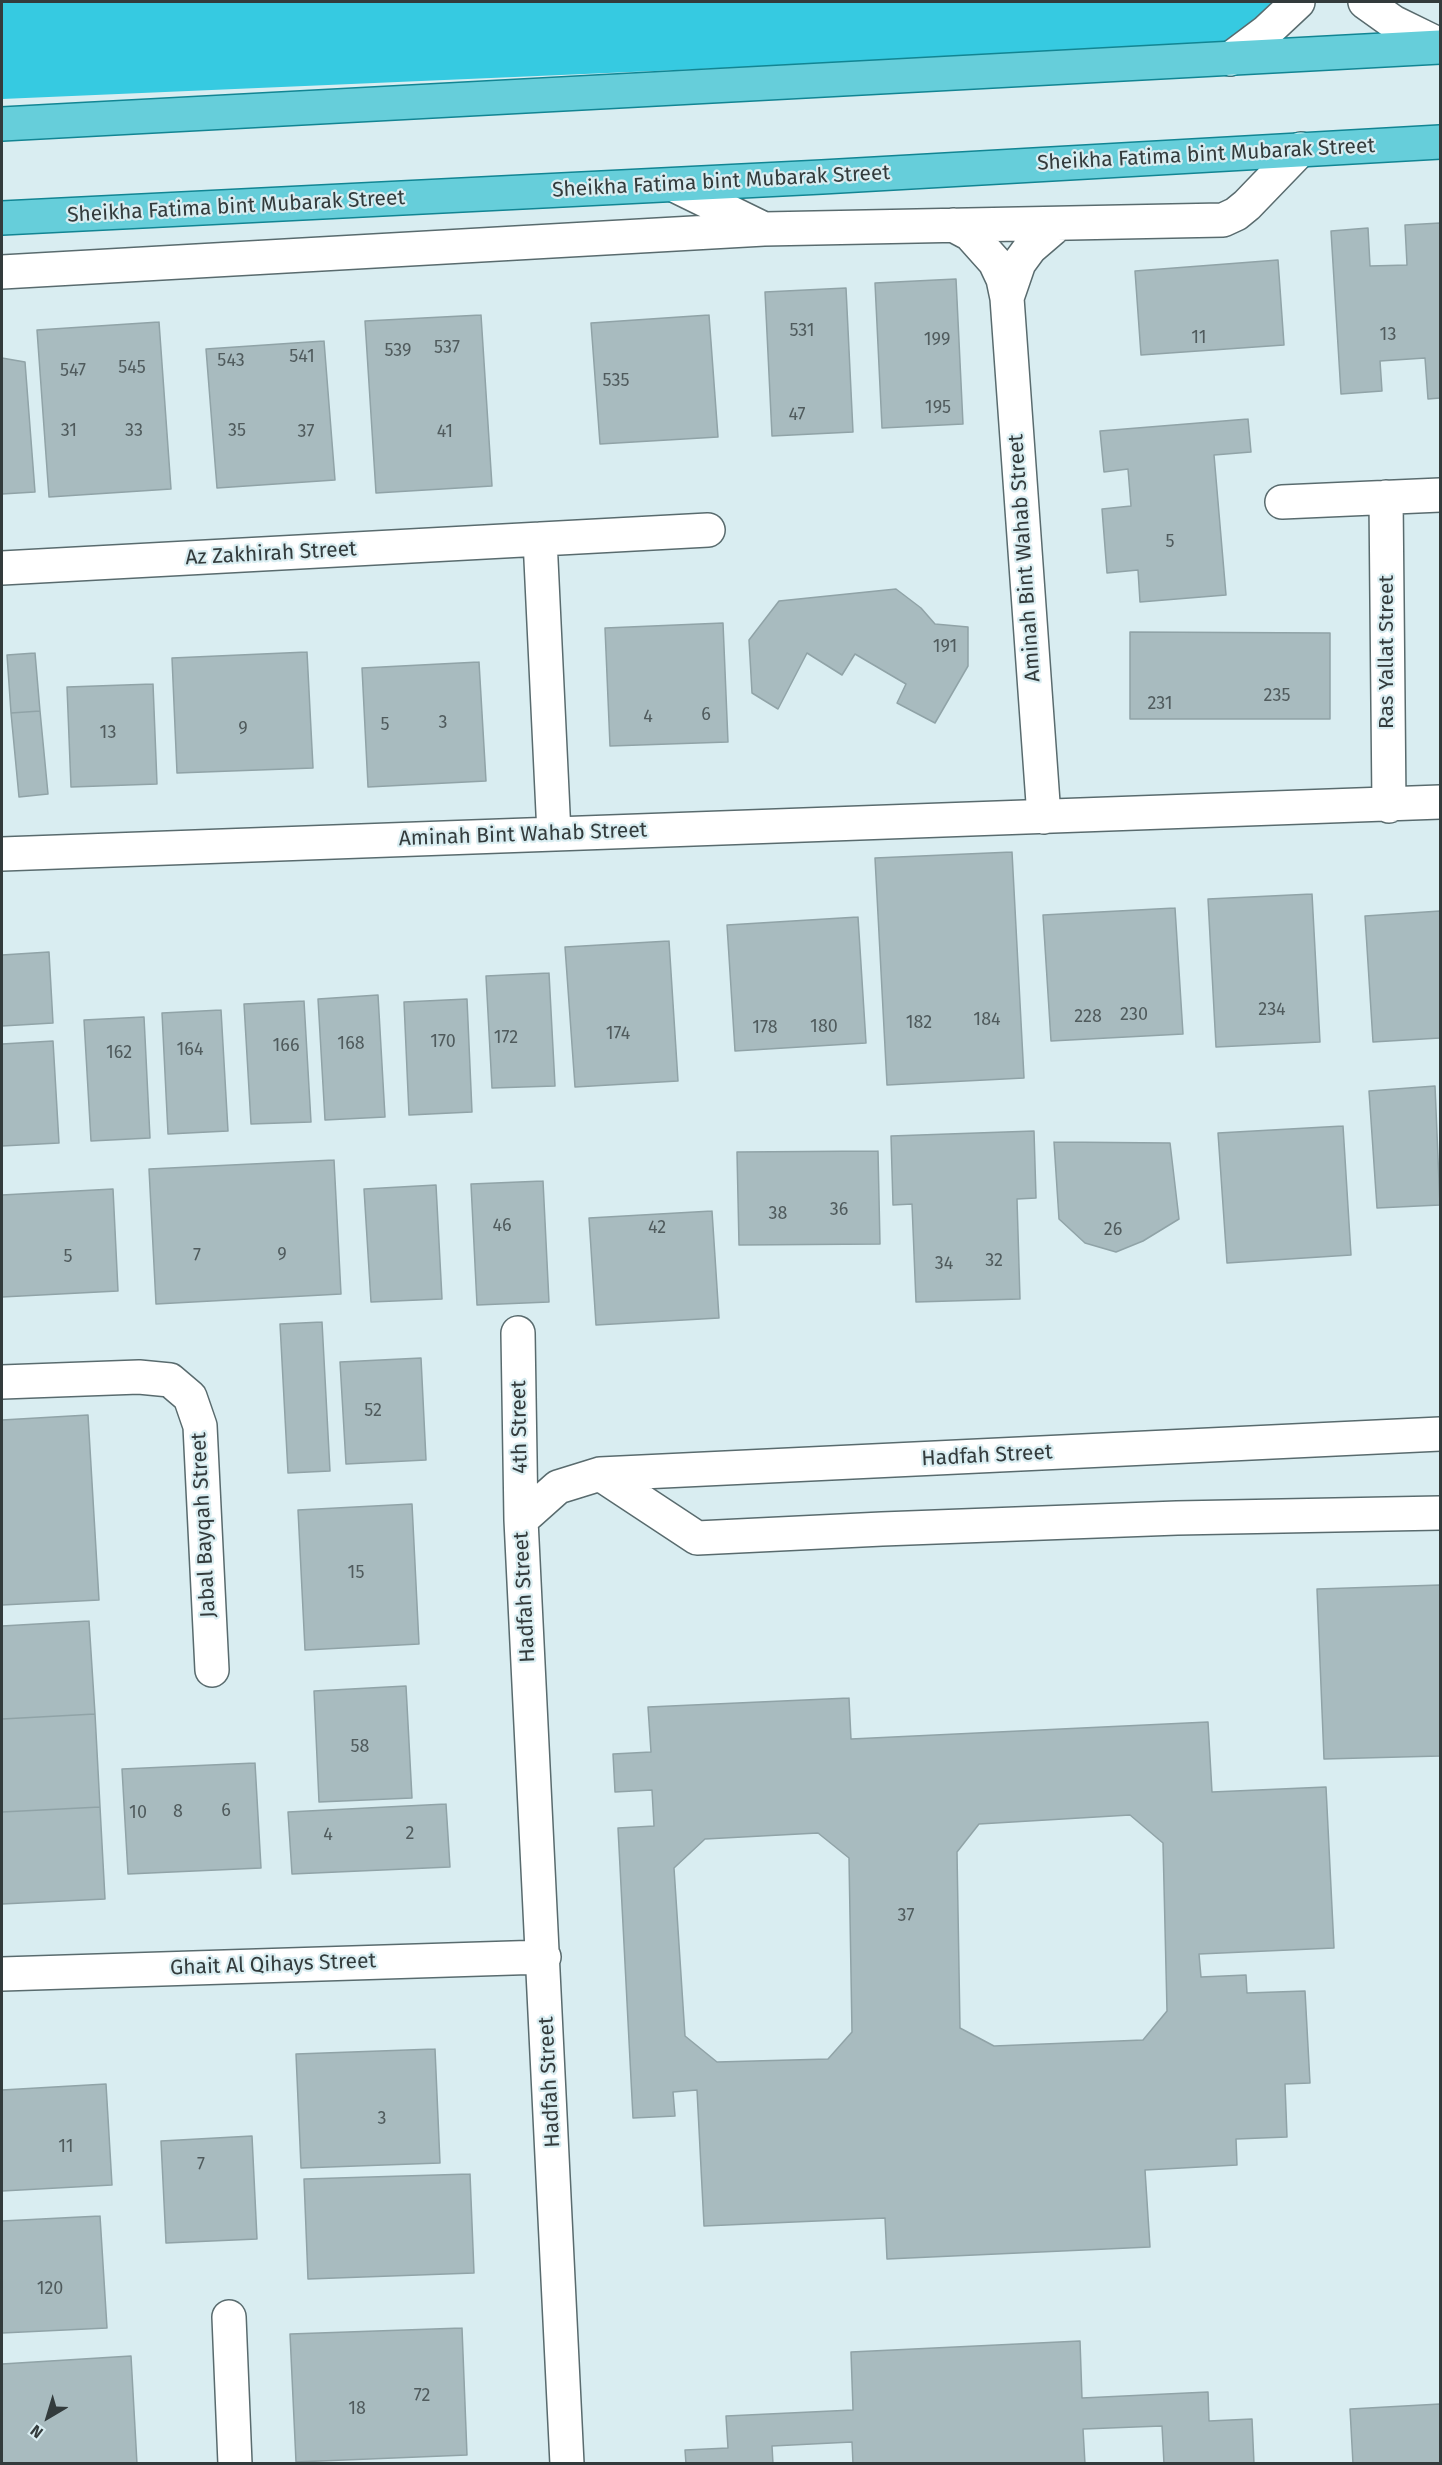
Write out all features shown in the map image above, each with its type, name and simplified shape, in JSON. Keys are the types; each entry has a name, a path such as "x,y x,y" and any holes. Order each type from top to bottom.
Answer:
{"main road":[{"path":"2,124 1440,46"},
{"name":"Sheikha Fatima bint Mubarak Street","path":"2,218 1440,142"}],"street":[{"path":"1230,59 1266,32 1298,2"},
{"path":"1365,2 1393,22 1440,46"},
{"path":"2,272 764,230 1223,220 1236,214 1247,205 1301,149"},
{"path":"674,184 764,230"},
{"name":"Aminah Bint Wahab Street","path":"1007,298 1019,263 1030,248 1058,224"},
{"name":"Aminah Bint Wahab Street","path":"953,225 970,234 995,262 1003,279 1007,298 1044,817"},
{"path":"1282,502 1440,495"},
{"name":"Ras Yallat Street","path":"1386,497 1389,806"},
{"name":"Az Zakhirah Street","path":"2,568 708,530"},
{"path":"540,539 554,834"},
{"name":"Aminah Bint Wahab Street","path":"2,854 1389,806 1440,802"},
{"name":"4th Street","path":"518,1333 521,1520"},
{"name":"Jabal Bayqah Street","path":"2,1382 139,1377 170,1380 190,1397 200,1426 212,1670"},
{"name":"Hadfah Street","path":"567,2463 521,1520 558,1487 600,1474 1440,1434"},
{"path":"600,1474 697,1538 882,1528 1177,1518 1440,1513"},
{"name":"Ghait Al Qihays Street","path":"2,1974 544,1957"},
{"path":"229,2317 235,2463"}],"shaded area":[{"path":"2,2 1282,2 1236,46 2,99"}],"building":[{"path":"1440,223 1440,398 1428,399 1425,358 1380,361 1382,391 1341,394 1331,231 1368,228 1370,266 1407,265 1405,225"},
{"path":"1278,260 1284,345 1141,355 1135,271"},
{"path":"956,279 963,424 882,428 875,283"},
{"path":"846,288 853,432 772,436 765,292"},
{"path":"481,315 492,486 376,493 365,321"},
{"path":"709,315 718,437 600,444 591,323"},
{"path":"159,322 171,489 49,497 37,330"},
{"path":"324,341 335,480 217,488 206,349"},
{"path":"2,358 25,362 35,492 2,494"},
{"path":"1248,419 1251,452 1214,455 1226,595 1140,602 1138,570 1107,573 1102,509 1131,506 1128,469 1104,472 1100,431"},
{"path":"896,589 921,608 935,624 968,627 968,666 935,723 897,703 906,684 855,654 842,675 807,653 778,709 752,693 749,640 779,601"},
{"path":"723,623 728,742 610,746 605,628"},
{"path":"1130,632 1330,633 1330,719 1130,719"},
{"path":"307,652 313,768 177,773 172,658"},
{"path":"35,653 40,711 11,713 7,655"},
{"path":"479,662 486,781 368,787 362,668"},
{"path":"153,684 157,784 71,787 67,687"},
{"path":"40,711 48,794 19,797 11,713"},
{"path":"1012,852 1024,1078 887,1085 875,858"},
{"path":"1312,894 1320,1042 1216,1047 1208,899"},
{"path":"1175,908 1183,1034 1051,1041 1043,915"},
{"path":"1440,911 1440,1038 1373,1042 1365,916"},
{"path":"858,917 866,1043 735,1051 727,925"},
{"path":"669,941 678,1081 575,1087 565,947"},
{"path":"49,952 53,1023 2,1026 2,955"},
{"path":"549,973 555,1086 492,1088 486,976"},
{"path":"378,995 385,1117 325,1120 318,999"},
{"path":"467,999 472,1112 409,1115 404,1002"},
{"path":"304,1001 311,1122 251,1124 244,1004"},
{"path":"221,1010 228,1131 168,1134 162,1013"},
{"path":"144,1017 150,1138 91,1141 84,1020"},
{"path":"53,1041 59,1143 2,1146 2,1044"},
{"path":"1435,1086 1440,1205 1377,1208 1369,1091"},
{"path":"1343,1126 1351,1255 1227,1263 1218,1133"},
{"path":"1034,1131 1036,1198 1017,1199 1020,1299 916,1302 912,1204 893,1205 891,1136"},
{"path":"1054,1142 1170,1143 1179,1219 1143,1241 1116,1252 1085,1243 1059,1219"},
{"path":"878,1151 880,1244 739,1245 737,1152"},
{"path":"334,1160 341,1294 156,1304 149,1169"},
{"path":"543,1181 549,1302 477,1305 471,1184"},
{"path":"436,1185 442,1299 371,1302 364,1189"},
{"path":"113,1189 118,1291 2,1297 2,1195"},
{"path":"712,1211 719,1318 596,1325 589,1218"},
{"path":"322,1322 330,1471 288,1473 280,1324"},
{"path":"421,1358 426,1460 346,1464 340,1362"},
{"path":"88,1415 99,1600 2,1605 2,1420"},
{"path":"412,1504 419,1644 305,1650 298,1510"},
{"path":"1440,1585 1440,1756 1324,1759 1317,1589"},
{"path":"89,1621 95,1714 2,1719 2,1626"},
{"path":"406,1686 412,1798 319,1802 314,1691"},
{"path":"849,1698 851,1739 1208,1722 1212,1792 1326,1787 1334,1948 1199,1954 1201,1977 1246,1975 1247,1993 1305,1991 1310,2083 1285,2084 1287,2137 1236,2139 1237,2165 1145,2170 1150,2247 887,2259 885,2218 704,2226 697,2090 673,2092 675,2116 633,2118 618,1828 654,1826 652,1790 615,1792 613,1754 651,1752 648,1707","holes":["1130,1815 1163,1843 1167,2011 1143,2040 994,2046 960,2028 957,1852 979,1824","818,1833 849,1858 852,2032 828,2059 717,2062 685,2036 674,1868 705,1839"]},
{"path":"95,1714 100,1807 2,1812 2,1719"},
{"path":"255,1763 261,1868 128,1874 122,1769"},
{"path":"446,1804 450,1867 292,1874 288,1812"},
{"path":"100,1807 105,1899 2,1904 2,1812"},
{"path":"435,2049 440,2163 301,2168 296,2054"},
{"path":"106,2084 112,2185 2,2191 2,2090"},
{"path":"252,2136 257,2239 166,2243 161,2141"},
{"path":"470,2174 474,2273 308,2279 304,2179"},
{"path":"100,2216 107,2328 2,2333 2,2221"},
{"path":"462,2328 467,2455 296,2462 290,2334"},
{"path":"1080,2341 1082,2398 1208,2392 1209,2421 1252,2419 1254,2464 1164,2464 1162,2426 1083,2429 1085,2464 853,2464 852,2442 772,2446 773,2464 686,2464 685,2450 728,2448 726,2416 853,2410 851,2352"},
{"path":"131,2356 137,2464 2,2464 2,2364"},
{"path":"1440,2404 1440,2464 1353,2464 1350,2409"}]}
